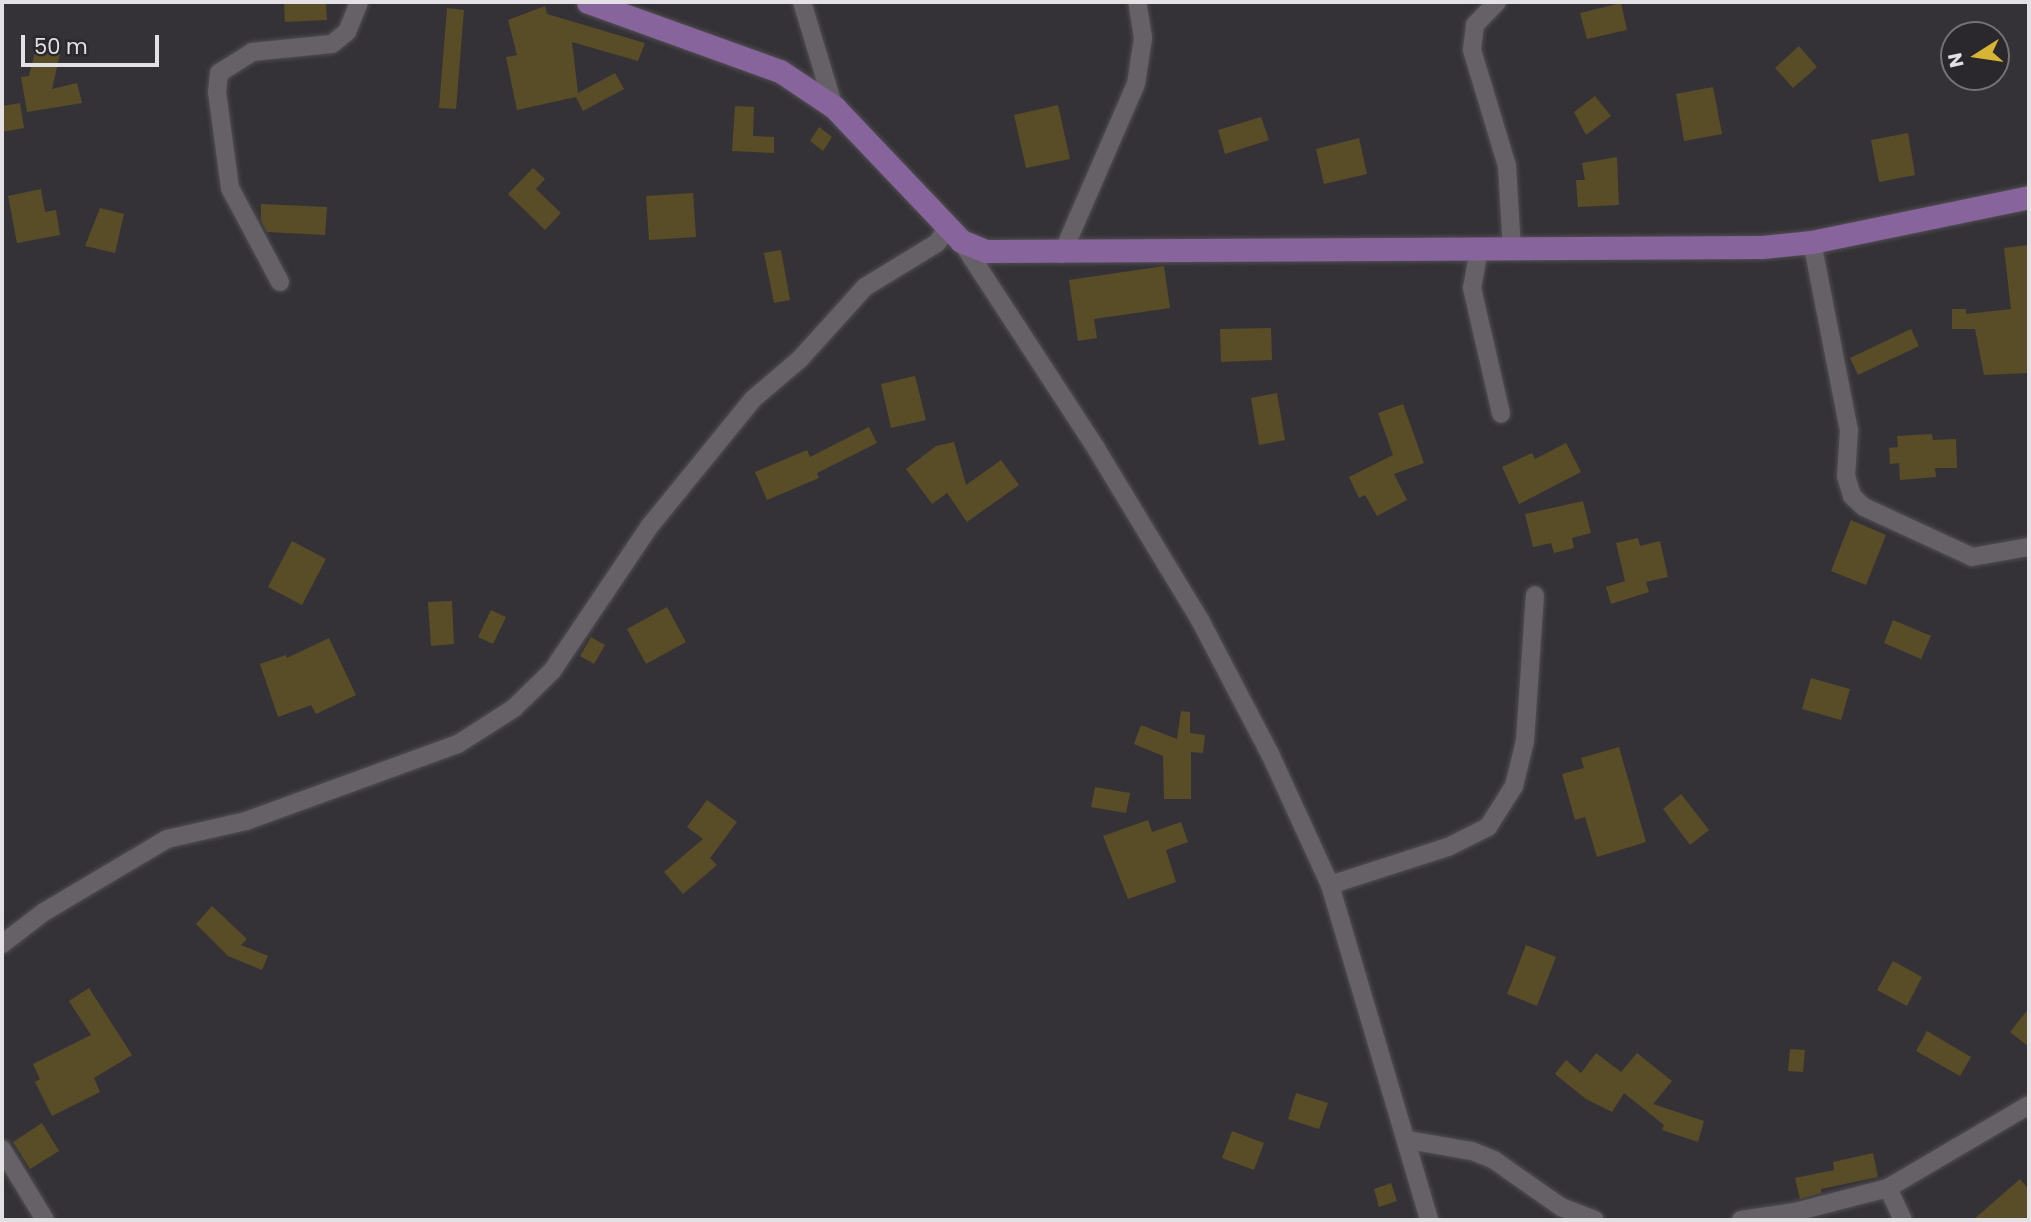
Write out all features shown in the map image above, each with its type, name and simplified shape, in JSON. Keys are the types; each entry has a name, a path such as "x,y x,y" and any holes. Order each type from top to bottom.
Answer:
{"main road":[{"path":"588,2 780,71 834,107 943,218 961,241 986,251 1062,254 1762,247 1812,242 2029,197"}],"street":[{"path":"280,282 230,188 218,102 219,73 252,52 332,44 347,32 359,2"},
{"path":"802,2 834,107"},
{"path":"1062,254 1136,84 1143,38 1137,2"},
{"path":"1497,2 1475,25 1472,50 1507,166 1512,249"},
{"path":"2,944 44,912 157,843 246,821 458,744 514,708 552,671 649,527 753,399 800,359 865,287 937,243 945,232 943,218"},
{"path":"961,241 1097,450 1201,622 1270,754 1330,886 1408,1140 1429,1220"},
{"path":"1812,242 1849,430 1846,476 1853,496 1864,507 1972,557 2029,547"},
{"path":"1479,249 1472,288 1501,414"},
{"path":"1330,886 1448,847 1488,827 1514,786 1525,741 1535,595"},
{"path":"1741,1220 1795,1212 1888,1188 2029,1105"},
{"path":"1408,1140 1472,1151 1494,1160 1561,1207 1595,1220"},
{"path":"2,1149 45,1220"},
{"path":"1888,1188 1903,1220"}],"building":[{"path":"284,2 326,2 327,20 285,22"},
{"path":"1621,3 1627,30 1587,39 1580,13"},
{"path":"545,6 547,14 645,43 638,61 572,42 578,93 615,73 624,89 583,111 576,97 517,110 506,57 517,55 508,20"},
{"path":"447,8 464,10 456,109 439,108"},
{"path":"1799,46 1817,67 1793,88 1775,68"},
{"path":"36,48 60,54 52,89 77,83 82,103 27,112 21,77 29,76"},
{"path":"1713,87 1722,134 1684,141 1676,94"},
{"path":"1595,96 1611,116 1586,135 1574,112"},
{"path":"20,103 24,128 2,132 2,106"},
{"path":"1058,105 1070,159 1026,168 1014,115"},
{"path":"735,106 754,107 753,136 774,137 774,153 732,151"},
{"path":"1261,117 1269,140 1225,154 1218,130"},
{"path":"819,127 832,137 823,151 810,141"},
{"path":"1908,133 1915,175 1879,182 1871,140"},
{"path":"1359,138 1367,174 1324,184 1316,149"},
{"path":"1617,157 1619,205 1578,207 1576,180 1585,180 1582,163"},
{"path":"533,168 545,179 536,189 561,213 545,230 508,194"},
{"path":"41,189 45,212 56,210 60,235 17,243 8,196"},
{"path":"693,193 696,237 649,240 646,196"},
{"path":"261,204 327,207 325,235 267,232 261,221"},
{"path":"100,208 124,214 115,253 85,246"},
{"path":"2029,245 2029,373 1984,375 1975,329 1952,329 1952,309 1966,309 1966,314 2011,309 2004,248"},
{"path":"781,250 790,300 774,303 764,253"},
{"path":"1164,266 1170,308 1094,319 1097,338 1078,341 1069,280"},
{"path":"1271,328 1272,360 1221,362 1220,329"},
{"path":"1911,329 1919,346 1858,375 1850,358"},
{"path":"915,376 926,420 891,428 881,384"},
{"path":"1277,393 1285,440 1259,445 1251,398"},
{"path":"1403,404 1424,463 1394,474 1407,500 1377,516 1365,495 1359,498 1349,477 1393,455 1378,413"},
{"path":"869,427 877,443 817,473 819,478 767,500 755,472 807,450 810,457"},
{"path":"1932,434 1933,440 1956,439 1957,468 1935,468 1936,477 1900,480 1899,463 1890,464 1889,448 1898,447 1897,436"},
{"path":"954,442 966,485 1001,460 1019,485 967,522 947,493 932,504 906,469 936,446"},
{"path":"1566,443 1581,472 1519,504 1502,467 1532,453 1535,459"},
{"path":"1583,501 1591,533 1572,538 1574,548 1554,553 1551,543 1533,547 1525,514"},
{"path":"1851,520 1886,535 1866,585 1831,571"},
{"path":"1638,538 1640,546 1660,541 1668,577 1646,582 1649,592 1611,604 1606,587 1625,581 1616,543"},
{"path":"292,541 326,559 302,605 268,587"},
{"path":"452,601 454,644 431,646 428,602"},
{"path":"667,607 686,642 646,664 627,629"},
{"path":"491,610 506,617 493,644 478,637"},
{"path":"1893,620 1931,636 1921,659 1884,643"},
{"path":"591,637 605,645 594,664 580,656"},
{"path":"329,638 356,695 316,714 311,705 278,717 260,664 286,655 287,658"},
{"path":"1811,678 1850,689 1841,720 1802,709"},
{"path":"1181,711 1190,712 1190,733 1205,735 1203,753 1191,752 1191,799 1164,799 1163,756 1134,744 1141,725 1177,739"},
{"path":"1619,747 1646,842 1597,857 1585,817 1575,820 1562,774 1584,768 1581,758"},
{"path":"1095,787 1130,793 1126,813 1091,807"},
{"path":"1681,794 1709,830 1690,845 1663,809"},
{"path":"707,800 737,822 710,858 717,865 683,894 664,872 703,839 687,827"},
{"path":"1148,820 1152,832 1181,822 1188,842 1166,850 1176,882 1128,899 1103,836"},
{"path":"212,906 247,939 241,945 268,956 262,970 228,956 196,924"},
{"path":"1526,945 1556,957 1537,1006 1507,994"},
{"path":"1893,961 1922,977 1907,1006 1877,990"},
{"path":"89,988 132,1055 94,1078 100,1092 52,1116 35,1082 40,1079 33,1064 91,1035 69,1001"},
{"path":"2029,1008 2029,1047 2010,1032"},
{"path":"1927,1031 1971,1057 1960,1076 1916,1051"},
{"path":"1790,1049 1805,1050 1803,1072 1788,1071"},
{"path":"1596,1053 1621,1072 1637,1053 1672,1081 1653,1104 1704,1121 1698,1142 1662,1130 1664,1125 1624,1093 1612,1112 1586,1099 1555,1074 1566,1060 1581,1073"},
{"path":"1296,1093 1328,1103 1319,1129 1288,1119"},
{"path":"42,1123 59,1151 30,1169 13,1142"},
{"path":"1232,1131 1264,1143 1254,1170 1222,1158"},
{"path":"1873,1153 1878,1177 1821,1189 1821,1193 1800,1199 1795,1178 1834,1170 1833,1162"},
{"path":"2020,1179 2029,1190 2029,1220 1973,1220"},
{"path":"1391,1183 1397,1201 1379,1207 1374,1189"}]}
